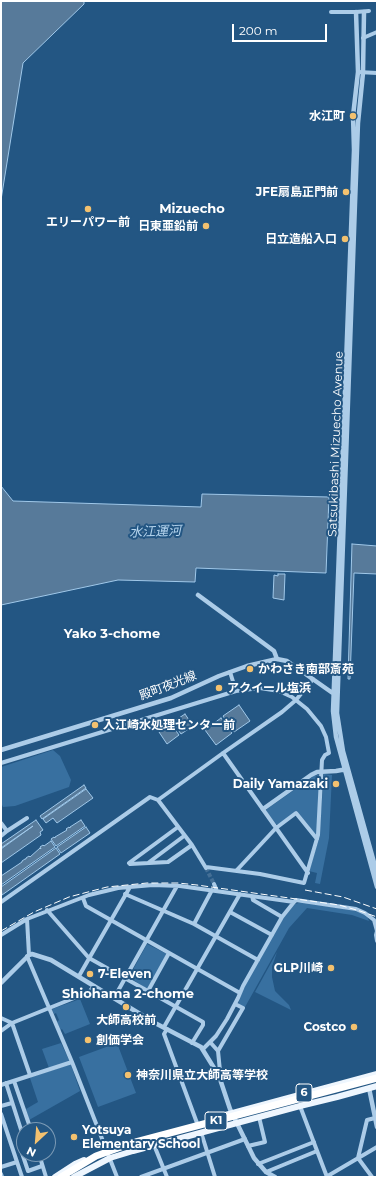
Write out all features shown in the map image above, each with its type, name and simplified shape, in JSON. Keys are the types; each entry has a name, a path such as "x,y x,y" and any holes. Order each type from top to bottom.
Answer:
{"highway":[{"name":"K1","path":"62,1177 96,1156 132,1143 377,1078"},
{"name":"K1","path":"68,1177 98,1160 133,1147 377,1082"}],"main road":[{"name":"6","path":"55,1177 75,1164 133,1141 196,1122 377,1074"},
{"name":"6","path":"74,1177 110,1158 201,1132 377,1086"}],"street":[{"path":"331,12 367,11"},
{"name":"Satsukibashi Mizuecho Avenue","path":"367,11 363,38 361,73 353,116 354,150 334,720 377,873"},
{"name":"Satsukibashi Mizuecho Avenue","path":"356,12 361,73"},
{"path":"363,38 377,32"},
{"path":"361,73 377,73"},
{"path":"198,595 274,651 277,659 287,661 336,694"},
{"name":"殿町夜光線","path":"1,750 171,698 246,666 277,659"},
{"path":"230,672 236,691"},
{"path":"158,800 282,712 296,700 313,679"},
{"path":"1,763 236,691 255,688 279,691 296,700 314,715 326,737 329,753 325,755 322,760 317,839 304,883 260,874 206,868 192,845 158,800 150,797 1,902"},
{"path":"223,753 308,873"},
{"path":"264,809 311,774 321,771 347,769 377,887"},
{"path":"236,871 276,828 296,813 317,839"},
{"path":"1,836 6,831 27,818"},
{"path":"1,823 6,831"},
{"path":"178,827 129,862 130,864 168,862 192,845"},
{"path":"147,863 184,836"},
{"path":"214,884 217,891"},
{"path":"1,935 27,919 95,893 153,885 212,890 356,909 365,913 374,920 377,930 377,941"},
{"path":"114,998 177,886"},
{"path":"79,976 130,887"},
{"path":"194,924 212,890"},
{"path":"126,894 194,924 258,960"},
{"path":"196,1122 164,1034 165,1028 240,894"},
{"path":"252,896 253,900 282,917"},
{"path":"83,898 86,906 240,993"},
{"path":"202,1049 210,1042 227,1019 282,917 294,902"},
{"path":"48,910 89,958 203,1022 203,1025 192,1043"},
{"path":"230,912 272,935"},
{"path":"27,919 29,933 28,955 117,1177"},
{"path":"148,990 170,953"},
{"path":"1,983 28,955 32,954 53,960 114,998 202,1049 219,1076 232,1113 258,1164 267,1174 275,1177"},
{"path":"1,975 5,979"},
{"path":"1,1031 12,1023 89,992 94,986"},
{"path":"221,1083 218,1051 243,1008 235,1004"},
{"path":"1,1018 12,1023 30,1075"},
{"path":"210,1042 218,1051"},
{"path":"18,1122 12,1103 3,1084 72,1062"},
{"path":"14,1081 28,1122"},
{"path":"369,1088 376,1123 367,1120 358,1158 372,1177"},
{"path":"1,1106 12,1103"},
{"path":"300,1106 327,1177 377,1147"},
{"path":"16,1116 24,1113"},
{"path":"1,1167 16,1161 2,1117"},
{"path":"248,1146 265,1142 259,1117"},
{"path":"201,1132 215,1177"},
{"path":"141,1177 245,1139"},
{"path":"258,1164 314,1142"},
{"path":"154,1145 167,1177"},
{"path":"267,1174 317,1151"},
{"path":"16,1162 22,1177"},
{"path":"25,1162 28,1171 42,1166"},
{"path":"41,1162 46,1177"}],"shaded area":[{"path":"53,750 60,756 71,780 69,787 15,806 3,807 1,803 1,767"},
{"path":"324,774 332,775 329,838 320,884 315,883 317,873 309,871 319,838"},
{"path":"314,776 320,776 317,835 314,835 297,811 279,824 276,824 266,811 267,809"},
{"path":"302,902 366,914 369,921 352,915 307,908 289,928 245,1007 238,1004 244,986 282,920 295,904"},
{"path":"147,944 167,954 147,989 129,977"},
{"path":"277,952 272,967 272,977 275,991 289,1005 291,1010 255,992"},
{"path":"80,999 90,1024 65,1034 62,1029 60,1030 57,1022 59,1020 56,1013 54,1014 52,1009"},
{"path":"61,1043 69,1060 68,1062 49,1068 42,1049"},
{"path":"117,1043 136,1093 98,1107 79,1057"},
{"path":"71,1065 80,1091 29,1120 26,1109 38,1102 30,1078"}],"water":[{"path":"1,1 84,1 84,4 23,63 1,200"},
{"name":"水江運河","path":"1,486 13,501 201,507 202,494 329,497 326,573 196,568 195,582 118,580 1,605"},
{"path":"352,544 377,546 377,574 354,573 350,679 348,679"},
{"path":"278,574 285,574 284,600 273,598 274,575 278,576"},
{"path":"239,705 250,721 234,732 223,716"},
{"path":"185,714 193,726 181,734 173,722"},
{"path":"221,718 232,733 216,745 205,730"},
{"path":"171,724 179,735 167,744 159,732"},
{"path":"84,785 86,788 42,819 40,816"},
{"path":"86,789 93,798 57,823 53,818 46,823 43,819"},
{"path":"36,820 43,830 40,832 41,835 1,863 1,849 33,826 1,848 1,844"},
{"path":"81,820 85,826 56,846 51,839 54,837 55,838"},
{"path":"86,827 90,833 61,853 57,847"},
{"path":"51,841 55,847 1,885 1,876 29,856 30,857 40,848 41,849 40,847"},
{"path":"56,848 60,854 2,895 1,887"}],"tunnel":[{"path":"206,868 214,884"}],"railway":[{"path":"1,931 34,912 69,897 107,887 147,883 178,883 197,885 339,905 377,917"},
{"path":"305,890 343,897 377,909"}],"place":[{"name":"水江町","path":"353,116"},
{"name":"JFE扇島正門前","path":"346,192"},
{"name":"エリーパワー前","path":"88,209"},
{"name":"日東亜鉛前","path":"206,226"},
{"name":"日立造船入口","path":"345,239"},
{"name":"かわさき南部斎苑","path":"250,669"},
{"name":"アクイール塩浜","path":"219,688"},
{"name":"入江崎水処理センター前","path":"95,725"},
{"name":"Daily Yamazaki","path":"336,784"},
{"name":"GLP川崎","path":"331,968"},
{"name":"7-Eleven","path":"90,974"},
{"name":"大師高校前","path":"126,1007"},
{"name":"Costco","path":"354,1027"},
{"name":"創価学会","path":"88,1040"},
{"name":"神奈川県立大師高等学校","path":"128,1075"},
{"name":"Yotsuya Elementary School","path":"74,1137"}],"district":[{"name":"Mizuecho","path":"192,209"},
{"name":"Yako 3-chome","path":"112,634"},
{"name":"Shiohama 2-chome","path":"128,994"}]}
